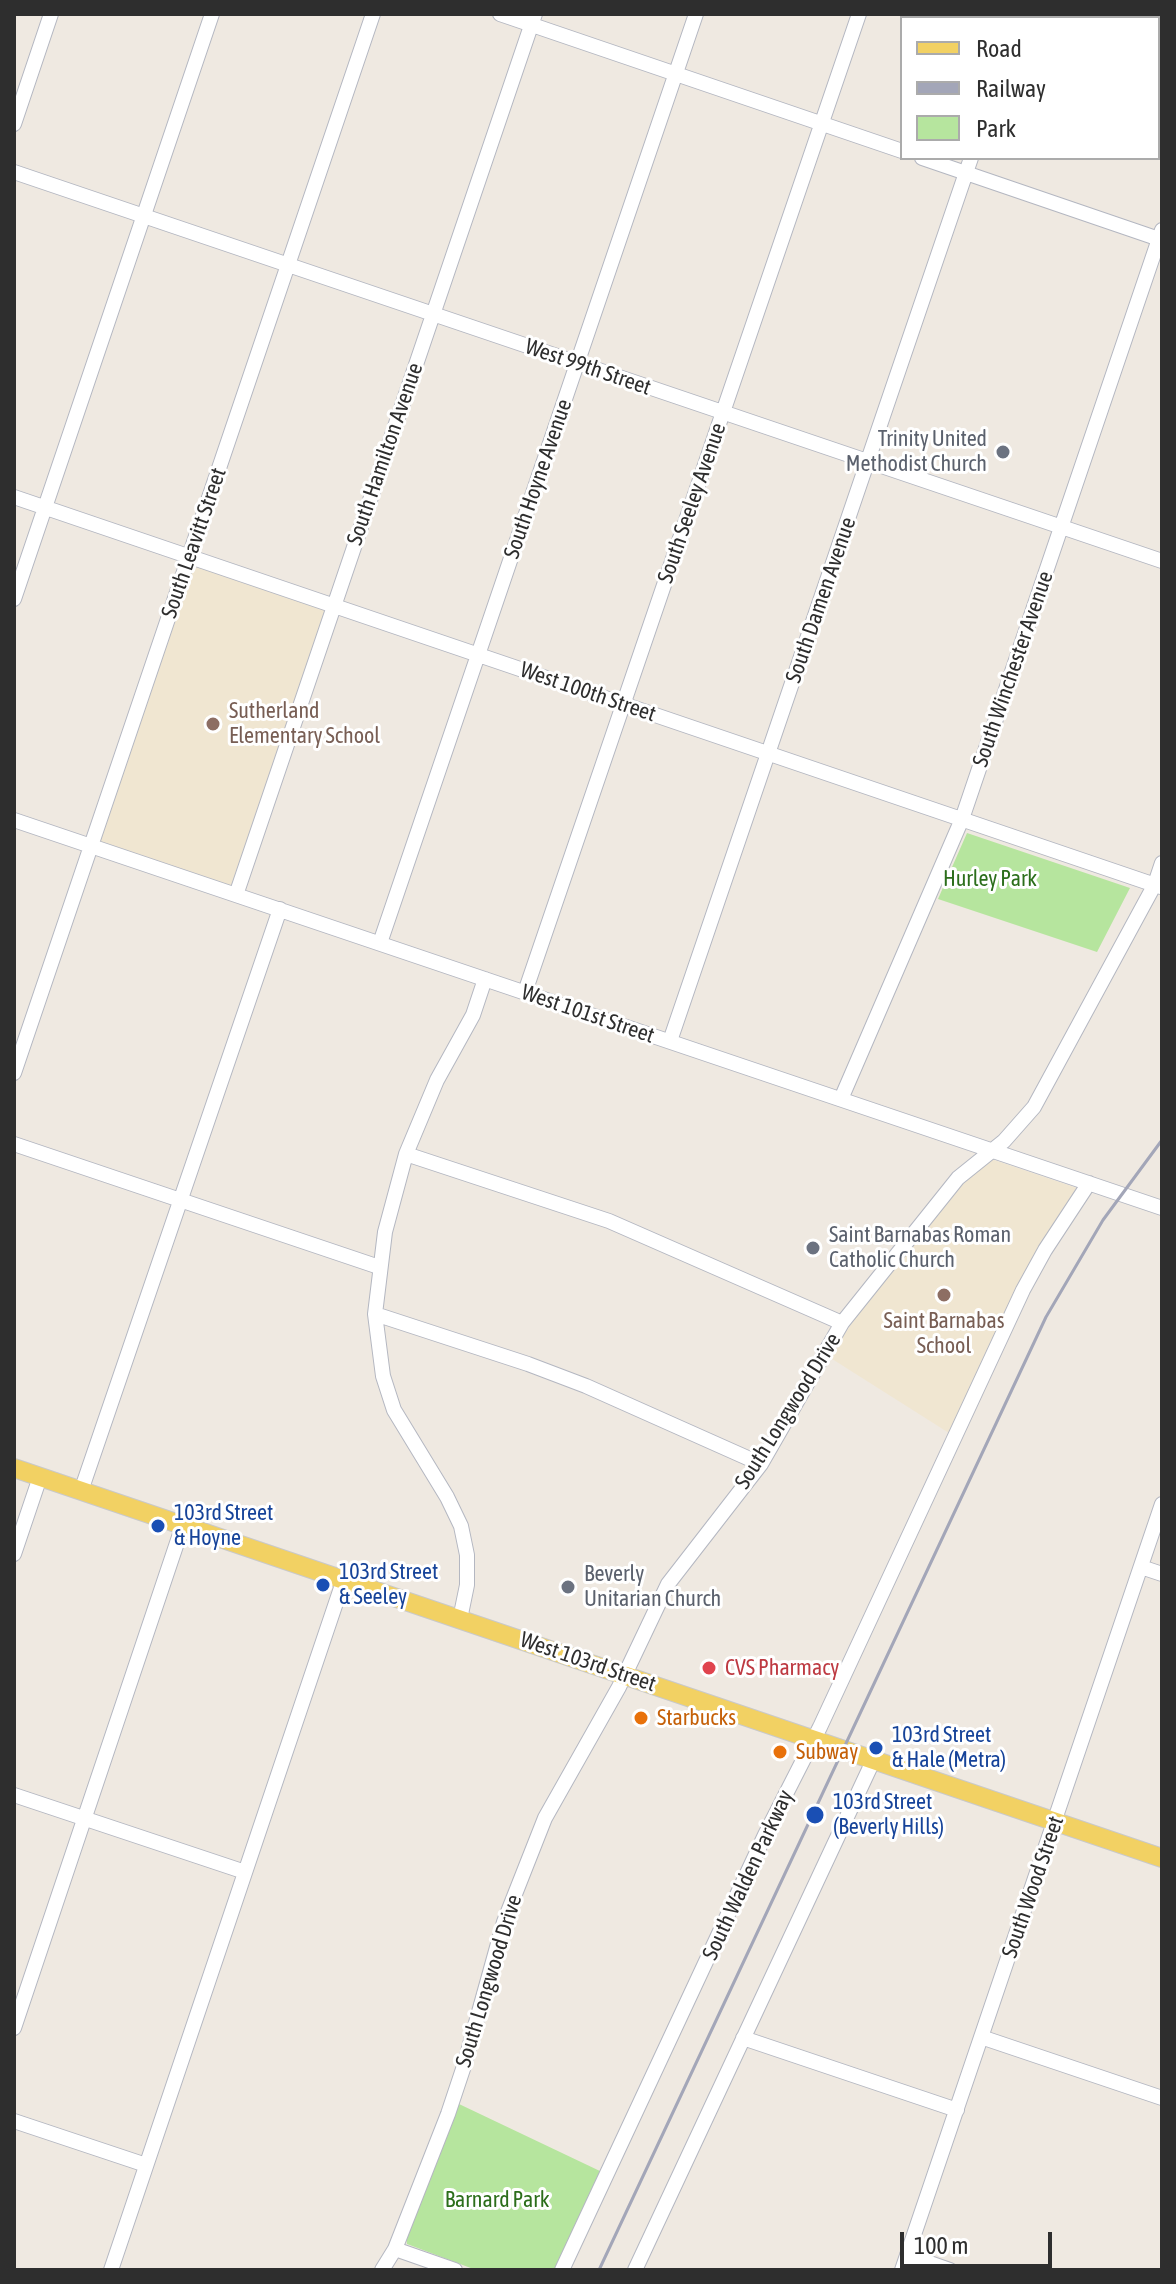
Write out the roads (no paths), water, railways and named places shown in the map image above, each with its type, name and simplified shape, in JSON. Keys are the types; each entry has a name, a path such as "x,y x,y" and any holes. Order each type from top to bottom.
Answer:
{"main road":[{"name":"West 103rd Street","path":"14,1468 1162,1858"}],"street":[{"path":"14,124 51,14"},
{"path":"14,599 212,14"},
{"name":"South Leavitt Street","path":"14,1073 373,14"},
{"path":"500,14 533,19 675,74 900,150"},
{"name":"South Hoyne Avenue","path":"380,943 696,14"},
{"name":"South Seeley Avenue","path":"525,992 859,14"},
{"name":"South Hamilton Avenue","path":"236,895 533,19"},
{"path":"928,160 1161,236"},
{"name":"South Damen Avenue","path":"670,1041 970,160"},
{"name":"West 99th Street","path":"14,172 1162,561"},
{"name":"South Winchester Avenue","path":"841,1099 962,819 1161,236"},
{"name":"West 100th Street","path":"14,497 1158,886"},
{"name":"West 101st Street","path":"14,820 1162,1208"},
{"name":"South Longwood Drive","path":"382,2270 395,2249 464,2066 494,1954 521,1877 564,1781 625,1675 668,1584 761,1464 842,1323 958,1178 1004,1141 1034,1107 1158,886 1162,863"},
{"path":"81,1491 280,909"},
{"path":"460,1619 467,1585 467,1555 461,1526 394,1410 383,1376 375,1314 379,1267 394,1193 406,1154 427,1100 473,1015 485,979"},
{"path":"14,1144 379,1267"},
{"path":"406,1154 609,1221 842,1323"},
{"name":"South Walden Parkway","path":"562,2270 1023,1290 1089,1183"},
{"path":"375,1314 586,1386 761,1464"},
{"path":"14,1554 40,1477"},
{"name":"South Wood Street","path":"904,2263 1162,1504"},
{"path":"14,2028 183,1525"},
{"path":"1141,1567 1162,1574"},
{"path":"111,2270 344,1579"},
{"path":"635,2270 874,1759"},
{"path":"14,1795 245,1872"},
{"path":"981,2037 1162,2098"},
{"path":"743,2038 957,2110"},
{"path":"14,2121 146,2165"},
{"path":"395,2249 455,2270"},
{"path":"904,2263 950,2270"}],"railway":[{"path":"599,2270 1046,1317 1103,1220 1162,1140"}],"place":[{"name":"Trinity United Methodist Church","path":"1003,452"},
{"name":"Sutherland Elementary School","path":"213,724"},
{"name":"Saint Barnabas Roman Catholic Church","path":"813,1248"},
{"name":"Saint Barnabas School","path":"944,1295"},
{"name":"103rd Street & Hoyne","path":"158,1526"},
{"name":"103rd Street & Seeley","path":"323,1585"},
{"name":"Beverly Unitarian Church","path":"568,1587"},
{"name":"CVS Pharmacy","path":"709,1668"},
{"name":"Starbucks","path":"641,1718"},
{"name":"103rd Street & Hale (Metra)","path":"876,1748"},
{"name":"Subway","path":"780,1752"},
{"name":"103rd Street (Beverly Hills)","path":"815,1815"}],"park label":[{"name":"Hurley Park","path":"990,879"},
{"name":"Barnard Park","path":"497,2200"}]}
